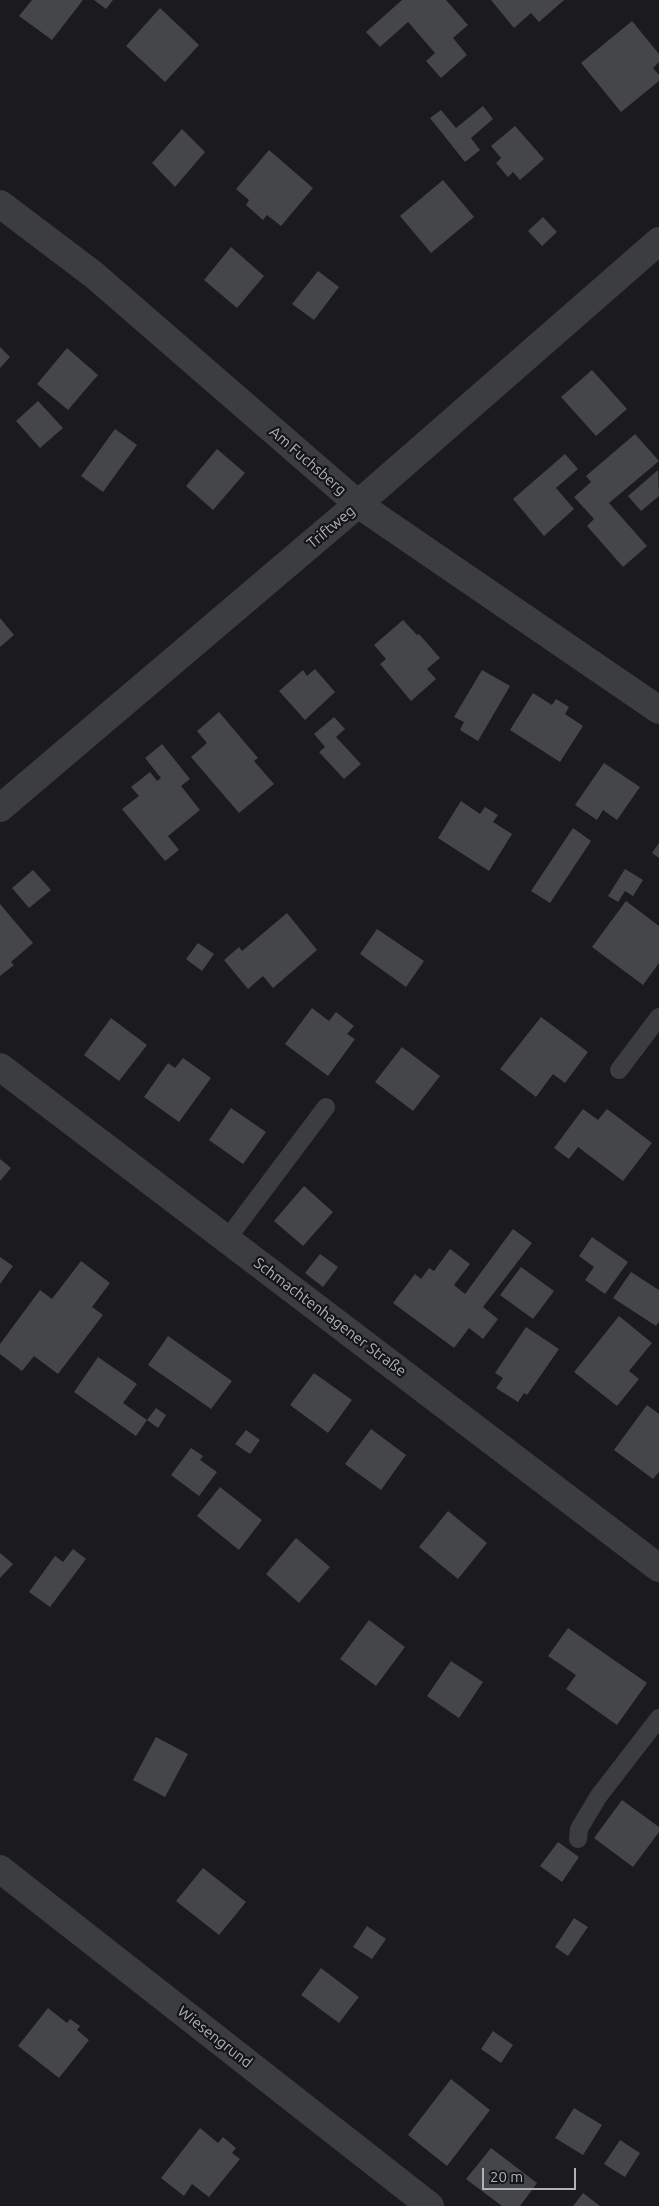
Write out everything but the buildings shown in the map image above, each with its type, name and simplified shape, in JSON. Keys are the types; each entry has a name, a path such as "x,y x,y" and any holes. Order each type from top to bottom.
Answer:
{"street":[{"name":"Am Fuchsberg","path":"0,204 94,275 358,504 659,710"},
{"name":"Triftweg","path":"0,808 358,504 659,241"},
{"name":"Schmachtenhagener Straße","path":"0,1066 659,1568"},
{"name":"Wiesengrund","path":"0,1869 430,2206"}],"lane":[{"path":"619,1070 659,1017"},
{"path":"227,1239 326,1107"},
{"path":"578,1839 579,1829 598,1797 659,1718"}]}
